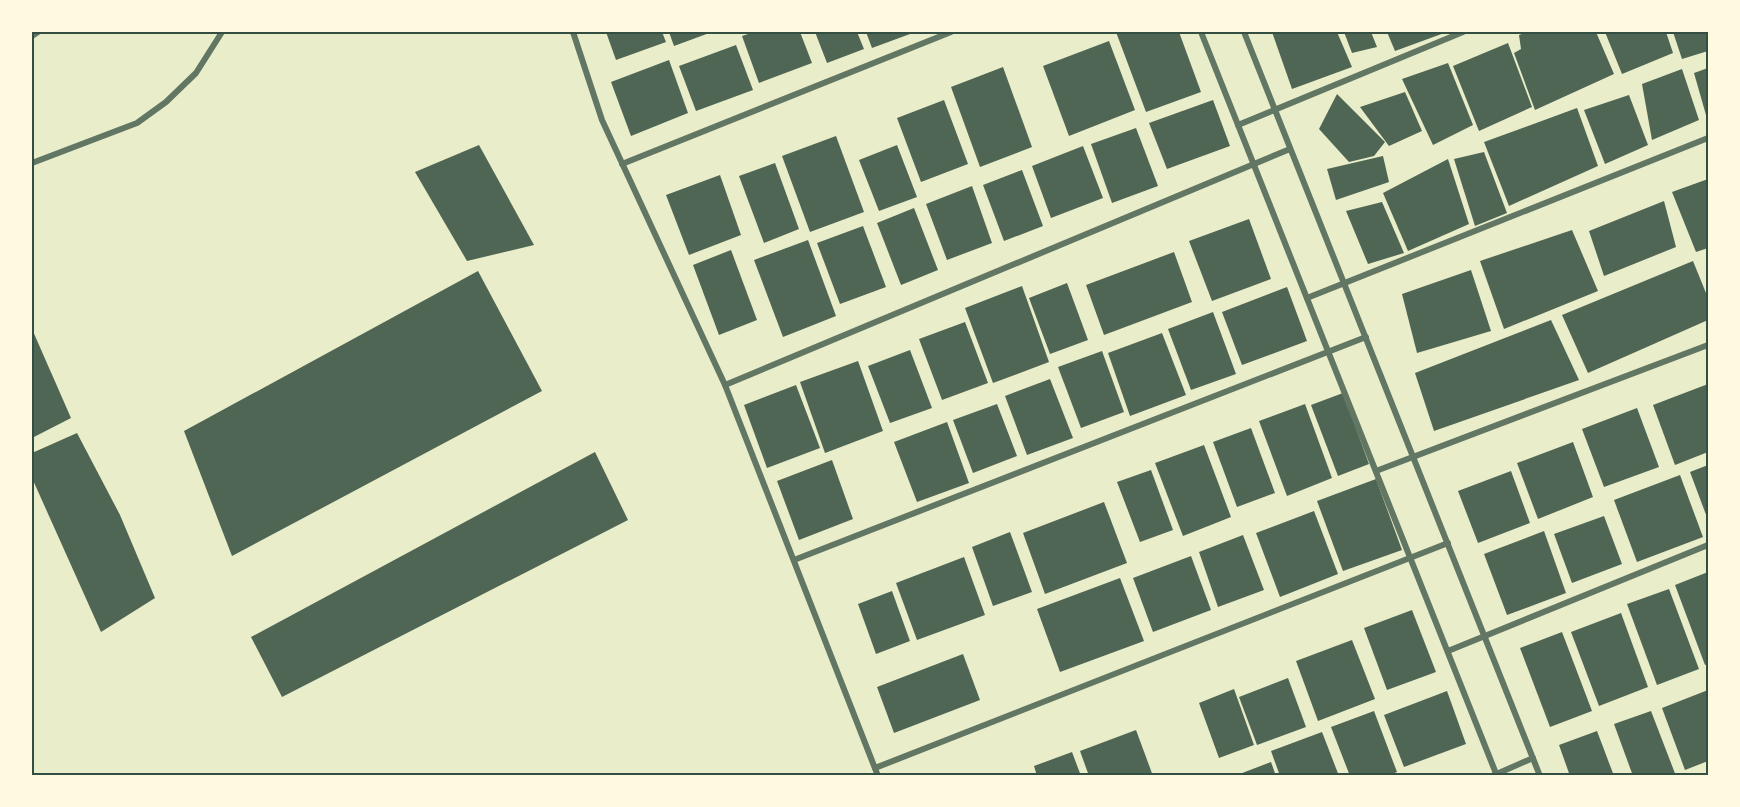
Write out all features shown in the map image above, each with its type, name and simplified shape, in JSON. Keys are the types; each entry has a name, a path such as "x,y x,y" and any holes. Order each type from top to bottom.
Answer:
{"street":[{"path":"32,36 38,32"},
{"path":"32,163 137,123 166,102 195,73 222,32"},
{"path":"573,32 602,120 725,385 878,776"},
{"path":"622,164 951,32"},
{"path":"1200,32 1448,651 1495,775 1533,758"},
{"path":"1244,32 1540,776"},
{"path":"1238,125 1463,32"},
{"path":"1307,298 1708,138"},
{"path":"725,385 1290,149"},
{"path":"794,560 1366,337"},
{"path":"1376,471 1708,345"},
{"path":"875,768 1448,543"},
{"path":"1448,651 1708,545"}],"building":[{"path":"606,32 662,32 666,42 616,60"},
{"path":"669,32 712,32 674,46"},
{"path":"754,32 800,32 812,63 759,83 742,36"},
{"path":"815,32 857,32 864,49 827,63"},
{"path":"866,32 909,32 910,34 872,48"},
{"path":"1116,32 1179,32 1201,92 1146,112"},
{"path":"1272,32 1337,32 1352,67 1292,89"},
{"path":"1344,32 1371,32 1377,47 1352,53"},
{"path":"1387,32 1447,32 1395,51"},
{"path":"1527,32 1596,32 1614,74 1535,110 1514,53 1521,49 1519,35"},
{"path":"1605,32 1666,32 1673,53 1622,74"},
{"path":"1673,32 1708,32 1708,51 1682,59"},
{"path":"1109,41 1135,110 1069,136 1043,66"},
{"path":"1508,43 1532,107 1479,131 1453,66"},
{"path":"736,45 753,90 696,111 679,66"},
{"path":"669,60 688,113 631,136 611,82"},
{"path":"1448,63 1473,125 1433,145 1402,79"},
{"path":"1003,67 1032,147 980,167 951,87"},
{"path":"1708,68 1708,122 1694,73"},
{"path":"1682,69 1699,120 1652,140 1642,84"},
{"path":"1405,92 1422,131 1389,146 1360,107"},
{"path":"1337,94 1385,142 1374,156 1349,162 1319,129"},
{"path":"1629,95 1648,145 1605,164 1584,110"},
{"path":"944,100 968,164 921,182 897,118"},
{"path":"1213,100 1230,146 1167,169 1149,123"},
{"path":"1577,108 1598,166 1509,206 1484,142"},
{"path":"1136,128 1158,186 1112,203 1091,144"},
{"path":"836,136 864,212 810,232 782,156"},
{"path":"479,145 534,245 467,261 415,172"},
{"path":"897,145 917,197 879,211 859,160"},
{"path":"1083,146 1103,198 1051,218 1032,166"},
{"path":"1484,152 1507,213 1475,226 1454,159"},
{"path":"1383,156 1389,182 1336,200 1327,169"},
{"path":"1448,159 1469,224 1408,251 1383,193"},
{"path":"775,163 799,229 764,243 739,176"},
{"path":"1022,170 1043,226 1004,241 983,185"},
{"path":"720,175 741,235 689,255 666,195"},
{"path":"1708,179 1708,248 1696,252 1672,192"},
{"path":"972,186 992,243 947,260 926,204"},
{"path":"1664,201 1676,247 1604,276 1589,231"},
{"path":"1382,202 1404,253 1368,264 1346,211"},
{"path":"914,208 938,270 901,285 877,223"},
{"path":"1249,219 1271,279 1212,301 1189,241"},
{"path":"863,226 886,287 840,304 817,243"},
{"path":"1572,230 1598,291 1504,329 1480,261"},
{"path":"808,240 836,316 783,337 754,260"},
{"path":"731,250 757,320 719,335 693,265"},
{"path":"1174,252 1192,302 1104,335 1086,285"},
{"path":"1693,261 1708,298 1708,320 1588,373 1562,315"},
{"path":"1471,270 1491,331 1417,353 1402,294"},
{"path":"478,271 542,391 232,556 184,431"},
{"path":"1067,283 1088,340 1050,354 1029,298"},
{"path":"1022,286 1049,362 993,383 965,308"},
{"path":"1287,287 1307,341 1242,365 1222,312"},
{"path":"1213,312 1236,374 1191,390 1168,329"},
{"path":"1551,320 1579,380 1434,431 1415,373"},
{"path":"965,322 988,383 942,400 919,339"},
{"path":"32,329 71,418 32,438"},
{"path":"1162,333 1186,395 1130,416 1108,353"},
{"path":"910,350 932,408 890,423 868,366"},
{"path":"1102,351 1124,412 1081,428 1058,367"},
{"path":"858,361 883,431 825,453 800,382"},
{"path":"1050,379 1073,438 1027,455 1005,396"},
{"path":"1708,384 1708,452 1675,465 1653,405"},
{"path":"796,385 820,448 767,468 744,405"},
{"path":"1343,393 1369,464 1338,476 1311,405"},
{"path":"997,404 1017,456 973,473 953,420"},
{"path":"1305,404 1332,478 1287,496 1259,421"},
{"path":"1637,408 1659,467 1604,487 1582,429"},
{"path":"947,422 969,483 917,502 894,442"},
{"path":"1251,428 1275,493 1237,507 1213,442"},
{"path":"77,433 120,515 155,598 101,632 32,478 32,453"},
{"path":"1573,442 1593,497 1538,519 1517,463"},
{"path":"1204,445 1231,517 1183,536 1155,463"},
{"path":"595,452 628,520 282,697 251,637"},
{"path":"832,460 853,519 799,540 777,481"},
{"path":"1708,465 1708,520 1690,472"},
{"path":"1151,470 1173,530 1140,542 1117,482"},
{"path":"1511,471 1530,523 1478,543 1458,491"},
{"path":"1680,475 1703,537 1637,562 1614,500"},
{"path":"1376,479 1402,550 1343,571 1317,501"},
{"path":"1104,502 1127,563 1045,594 1023,533"},
{"path":"1314,511 1338,574 1280,597 1256,533"},
{"path":"1604,516 1622,564 1572,583 1554,534"},
{"path":"1544,531 1566,593 1507,615 1484,554"},
{"path":"1010,532 1032,592 993,606 972,547"},
{"path":"1243,535 1264,590 1218,607 1199,552"},
{"path":"1191,556 1211,610 1153,632 1133,578"},
{"path":"964,557 985,615 917,640 896,583"},
{"path":"1708,572 1708,664 1705,665 1675,585"},
{"path":"1120,578 1144,641 1060,672 1037,609"},
{"path":"1669,589 1699,669 1657,685 1627,604"},
{"path":"892,591 910,641 876,654 858,604"},
{"path":"1412,610 1436,672 1387,690 1364,628"},
{"path":"1621,613 1648,687 1599,706 1571,632"},
{"path":"1562,632 1592,711 1550,727 1520,648"},
{"path":"1352,640 1375,699 1318,721 1296,661"},
{"path":"963,654 980,700 894,733 877,687"},
{"path":"1288,678 1306,727 1257,745 1239,697"},
{"path":"1234,689 1254,745 1219,758 1199,703"},
{"path":"1708,690 1708,761 1685,770 1662,708"},
{"path":"1447,691 1466,744 1404,767 1384,715"},
{"path":"1374,711 1397,772 1387,776 1350,776 1331,727"},
{"path":"1651,711 1676,776 1633,776 1614,724"},
{"path":"1136,730 1153,776 1089,776 1080,751"},
{"path":"1597,731 1614,776 1570,776 1559,745"},
{"path":"1322,732 1339,776 1280,776 1271,751"},
{"path":"1072,752 1081,776 1037,776 1034,766"},
{"path":"1271,762 1276,776 1237,776 1237,775"}]}
